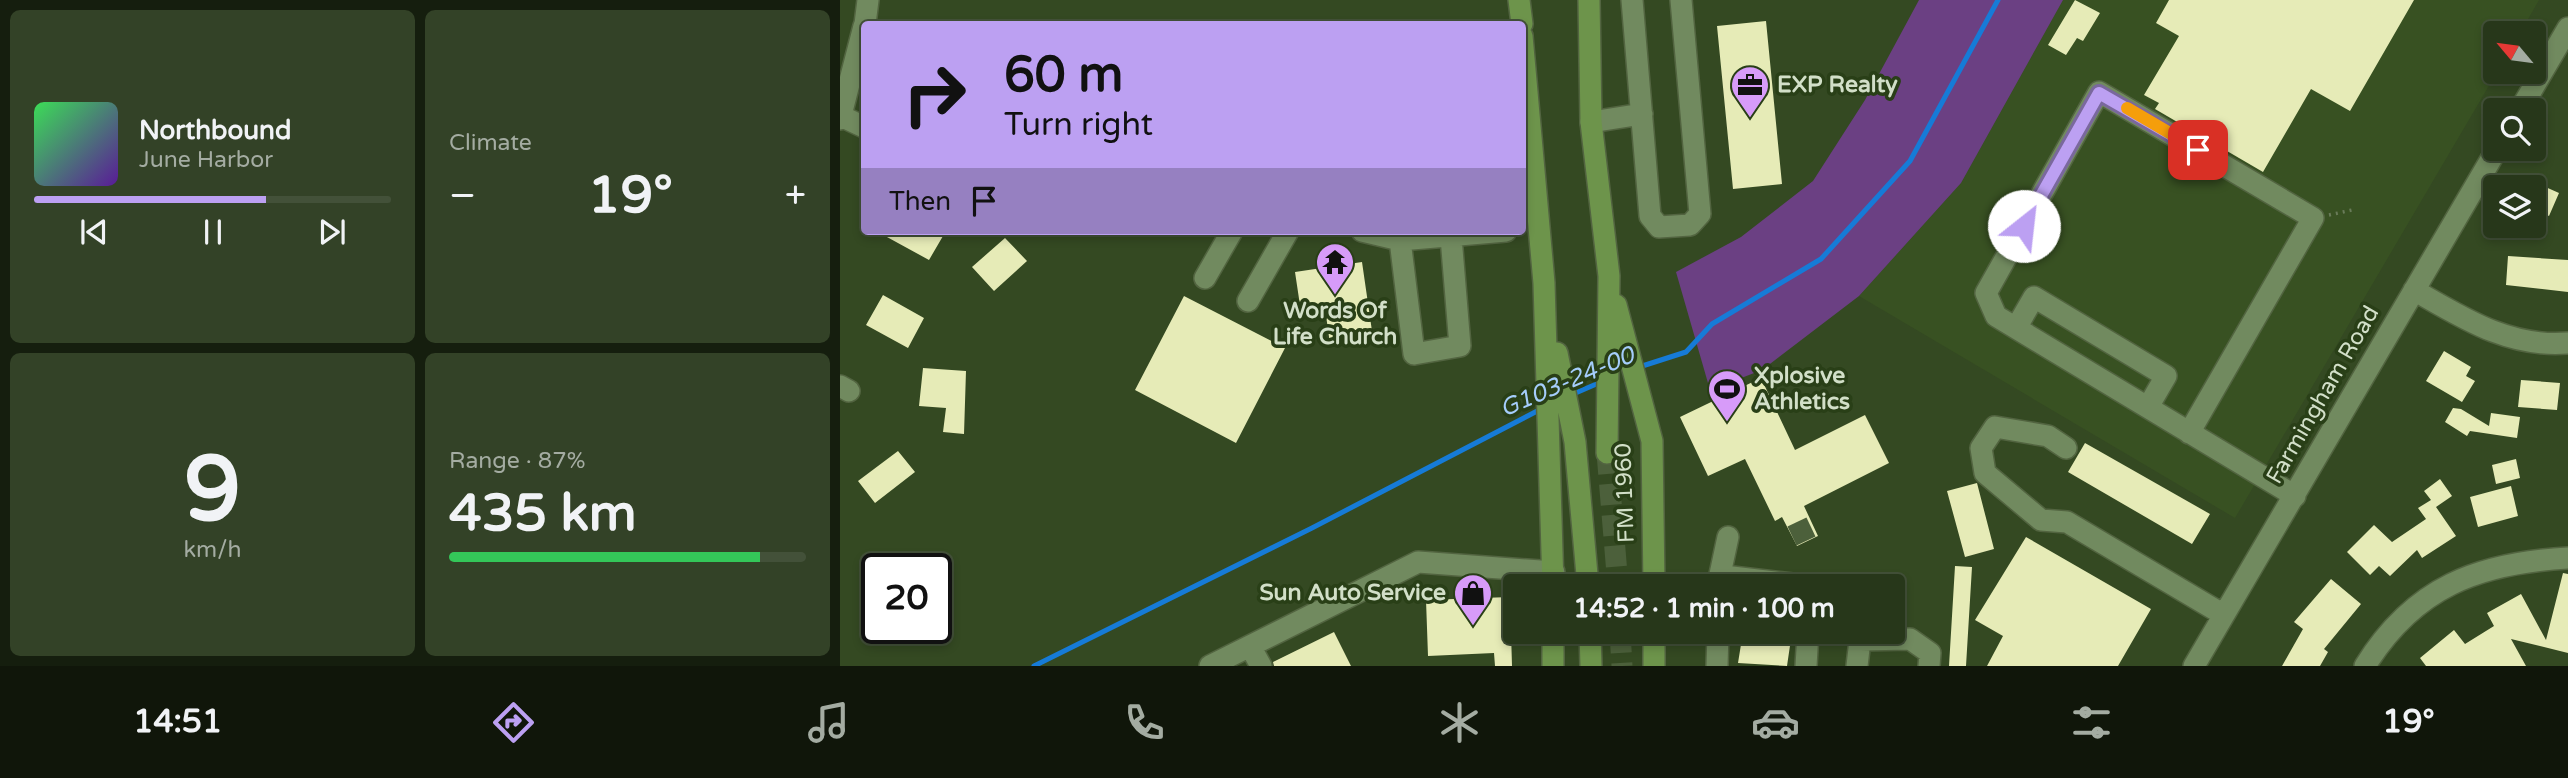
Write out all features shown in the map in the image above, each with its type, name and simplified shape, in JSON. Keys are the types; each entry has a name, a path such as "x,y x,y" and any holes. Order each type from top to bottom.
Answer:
{"main road":[{"path":"1519,0 1521,21"},
{"name":"FM 1960","path":"1589,0 1591,122 1609,276 1652,441 1654,574"},
{"name":"FM 1960","path":"1526,121 1531,227 1542,260 1544,283 1553,574"},
{"name":"FM 1960","path":"1608,453 1609,276"},
{"name":"FM 1960","path":"1544,283 1574,442 1587,574"},
{"path":"1553,644 1553,666"},
{"path":"1590,644 1591,666"},
{"path":"1654,644 1654,666"}],"street":[{"path":"865,21 868,0"},
{"path":"1632,0 1650,216 1659,227 1690,225 1700,214 1682,0"},
{"path":"2527,98 2568,28"},
{"path":"861,40 841,117 861,126"},
{"path":"2189,433 2313,218 2099,93 1986,293 1996,316 2189,433 2295,496"},
{"path":"1591,122 1642,114"},
{"name":"Farmingham Road","path":"2194,666 2490,161"},
{"path":"1205,278 1229,235"},
{"path":"1248,301 1286,235"},
{"path":"1379,235 1400,240 1469,235"},
{"path":"1400,240 1414,354 1460,346 1451,237"},
{"path":"2414,290 2499,335 2540,343 2568,343"},
{"path":"2016,328 2034,296 2166,376 2148,407"},
{"path":"2066,448 2048,436 1995,427 1981,448 1985,473 2041,520 2067,522 2224,615"},
{"path":"1721,574 1728,537"},
{"path":"2365,666 2382,638 2434,593 2491,567 2568,558"},
{"path":"1210,666 1418,562 1513,574"},
{"path":"1905,639 1910,639 1930,653 1929,666"},
{"path":"1717,666 1718,644"},
{"path":"1806,666 1807,644"},
{"path":"1857,666 1859,644"},
{"path":"1250,646 1261,666"}],"shaded area":[{"path":"1919,0 2063,0 1961,183 1859,296 1762,370 1710,390 1676,272 1741,237 1813,181 1865,100"},
{"path":"2063,0 2539,0 2527,21 2483,21 2483,84 2490,84 2235,518 1859,296 1961,183"}],"building":[{"path":"2075,0 2100,13 2083,41 2077,38 2066,55 2048,45"},
{"path":"2169,0 2414,0 2350,111 2311,89 2263,172 2155,109 2159,103 2144,95 2179,36 2156,23"},
{"path":"1766,21 1782,184 1733,189 1717,26"},
{"path":"2546,187 2559,193 2549,216 2546,215"},
{"path":"883,235 941,235 929,260"},
{"path":"1005,238 1027,261 994,291 972,267"},
{"path":"2508,256 2568,260 2568,292 2506,285"},
{"path":"1362,262 1373,338 1330,344 1325,308 1301,312 1295,272"},
{"path":"883,295 924,318 908,348 866,325"},
{"path":"1184,296 1285,348 1236,443 1135,390"},
{"path":"2444,351 2471,367 2466,376 2475,381 2462,402 2426,381"},
{"path":"923,368 966,371 964,434 943,432 946,408 919,406"},
{"path":"1761,378 1795,450 1865,415 1889,463 1804,506 1818,536 1797,546 1782,517 1775,521 1745,459 1708,476 1680,417"},
{"path":"2521,380 2560,383 2557,410 2518,407"},
{"path":"2453,408 2461,409 2489,426 2491,413 2520,417 2517,438 2470,431 2467,436 2445,422"},
{"path":"2085,443 2210,514 2192,544 2068,472"},
{"path":"898,451 915,472 875,503 858,481"},
{"path":"2516,459 2520,478 2496,484 2492,465"},
{"path":"2440,479 2452,496 2436,507 2456,536 2422,558 2417,550 2390,576 2379,566 2370,575 2347,552 2374,525 2392,542 2426,519 2418,508 2431,500 2424,491"},
{"path":"1977,483 1994,549 1965,557 1947,491"},
{"path":"2511,486 2518,516 2478,527 2470,497"},
{"path":"2026,537 2151,609 2118,666 1987,666 2003,636 1975,620"},
{"path":"1955,566 1972,567 1966,666 1949,666"},
{"path":"2563,573 2568,574 2568,653 2511,639 2526,666 2426,666 2420,658 2454,630 2465,644 2494,626 2487,613 2521,594 2546,640"},
{"path":"2331,579 2361,604 2324,649 2328,652 2320,666 2282,666 2303,629 2294,622"},
{"path":"1503,597 1503,644 1511,644 1512,666 1495,666 1494,653 1428,656 1426,600"},
{"path":"1334,632 1351,666 1274,666 1273,662"},
{"path":"1741,644 1790,644 1787,666 1738,663"}],"waterway":[{"name":"G103-24-00","path":"1636,368 1686,352 1712,324 1821,259 1910,161 1998,0"},
{"name":"G103-24-00","path":"1571,395 1601,382"},
{"name":"G103-24-00","path":"1034,666 1312,528 1543,408"}],"tunnel":[{"path":"1607,453 1617,574"},
{"path":"1792,536 1813,526"},
{"path":"1621,644 1622,666"}],"slow traffic":[{"path":"2127,108 2173,135"}],"place":[{"name":"EXP Realty","path":"1750,119"},
{"name":"Words Of Life Church","path":"1335,296"},
{"name":"Xplosive Athletics","path":"1727,423"},
{"name":"Sun Auto Service","path":"1473,627"}],"route":[{"path":"2024,226 2099,93 2198,150"}]}
